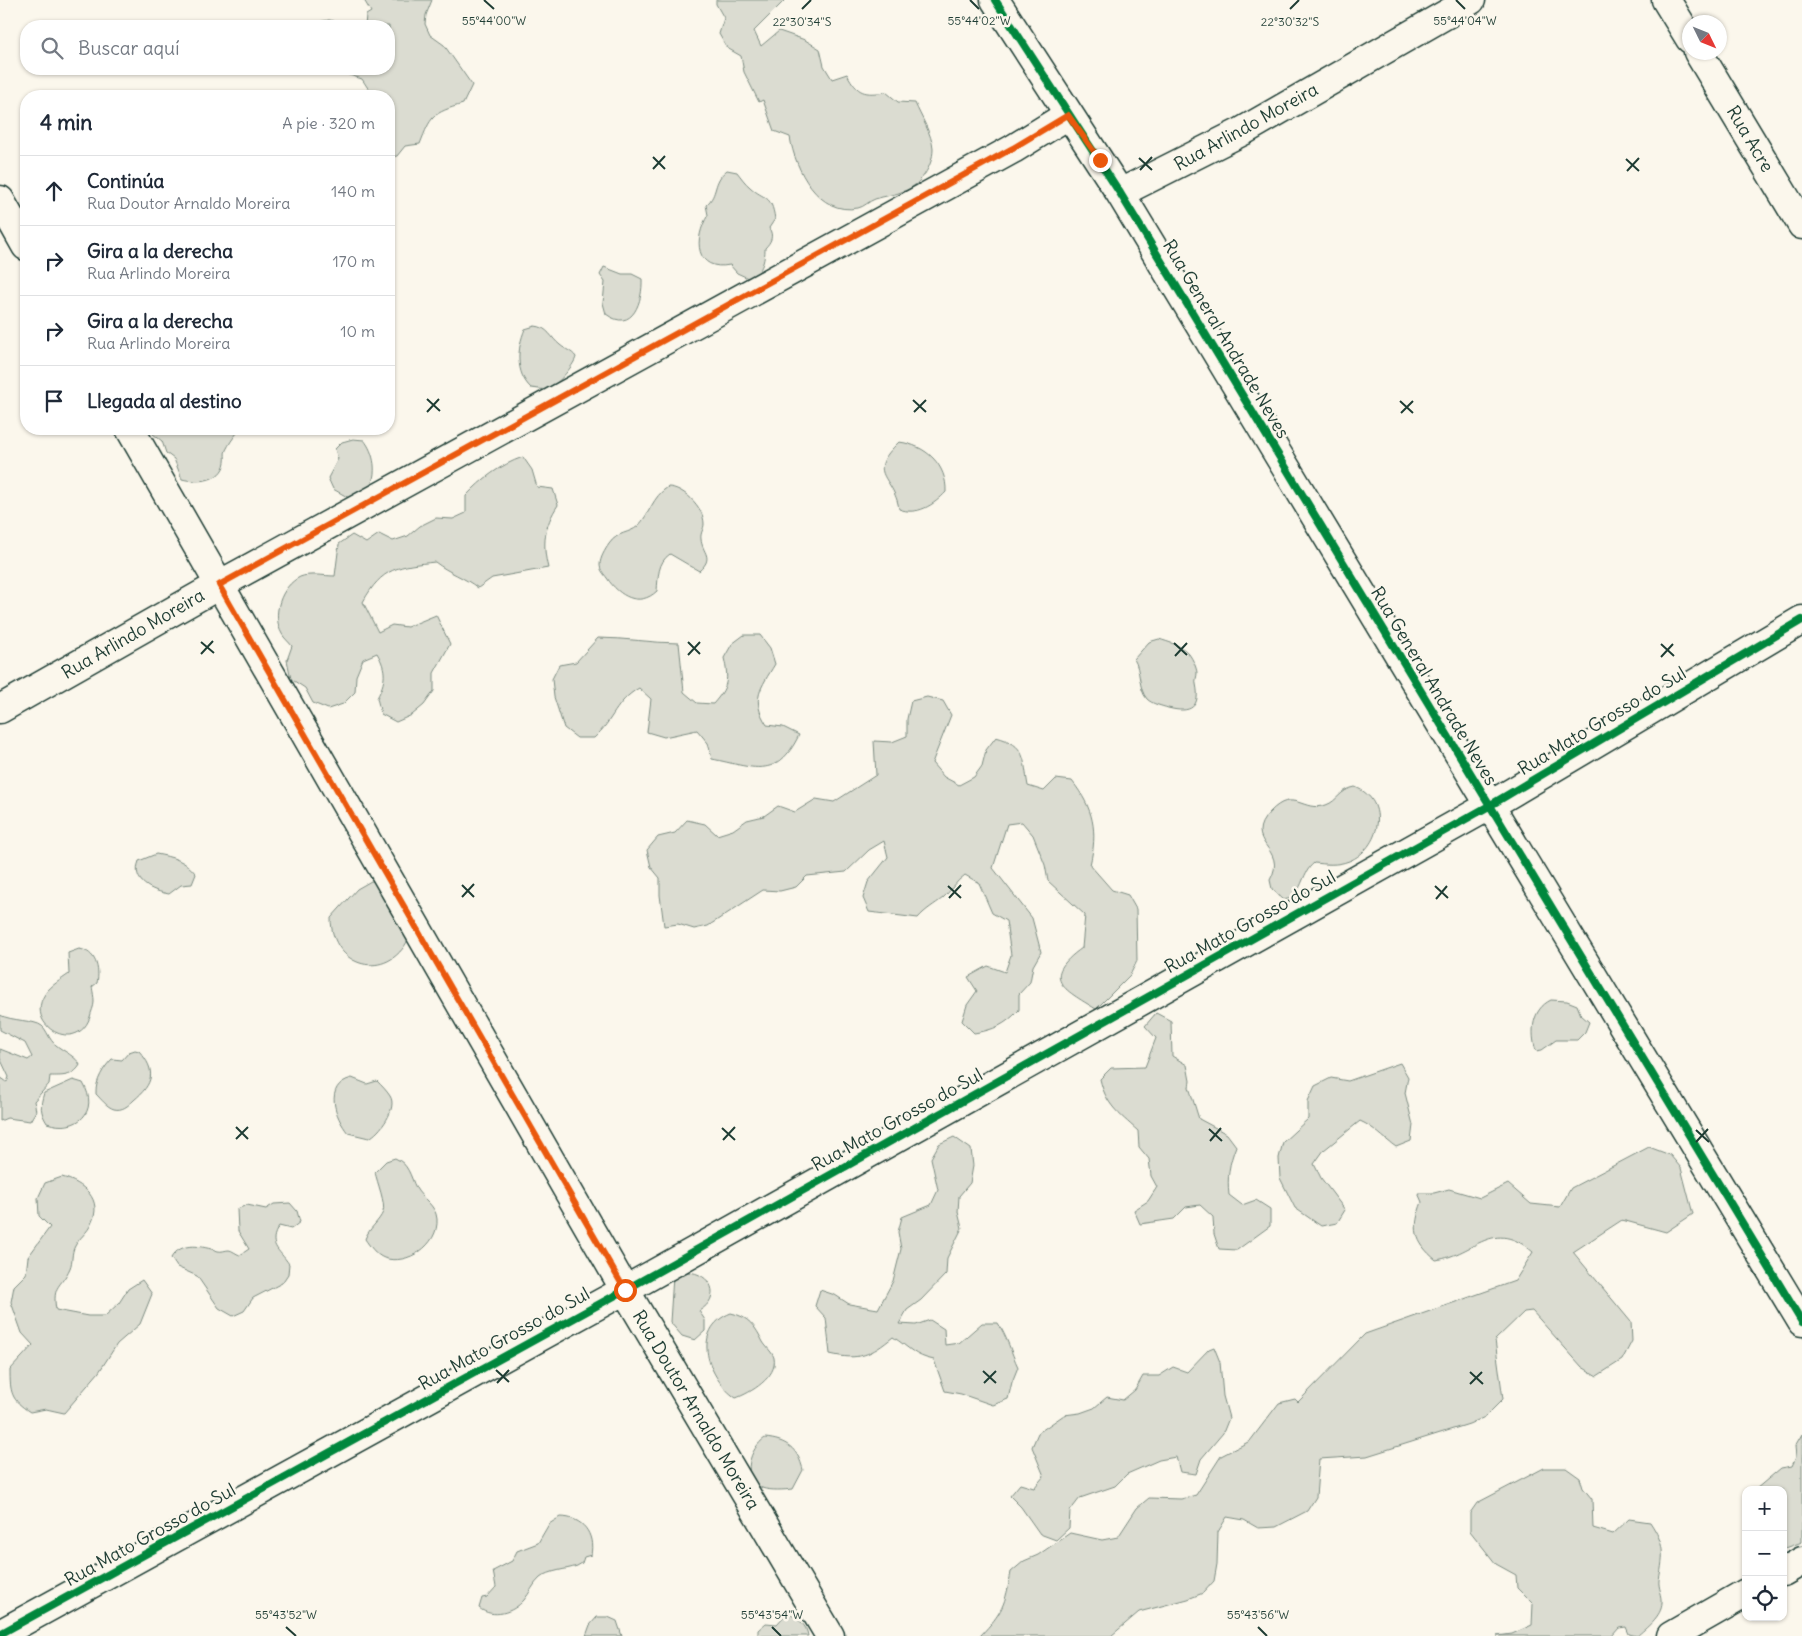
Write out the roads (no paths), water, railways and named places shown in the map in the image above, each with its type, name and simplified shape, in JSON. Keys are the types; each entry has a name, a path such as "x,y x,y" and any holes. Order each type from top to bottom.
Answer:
{"street":[{"path":"995,0 1120,193"},
{"name":"Rua Arlindo Moreira","path":"1120,193 1242,132 1471,0"},
{"path":"1666,0 1682,26"},
{"name":"Rua Acre","path":"1703,60 1802,225"},
{"name":"Rua Arlindo Moreira","path":"0,709 219,585 1005,153 1068,115"},
{"name":"Rua General Andrade Neves","path":"1120,193 1802,1322"},
{"path":"0,200 20,235"},
{"name":"Rua Doutor Arnaldo Moreira","path":"133,435 625,1290 830,1636"},
{"name":"Rua Mato Grosso do Sul","path":"0,1634 625,1290 1489,806 1802,620"},
{"path":"1787,1570 1802,1561"},
{"path":"1671,1636 1742,1595"}]}
